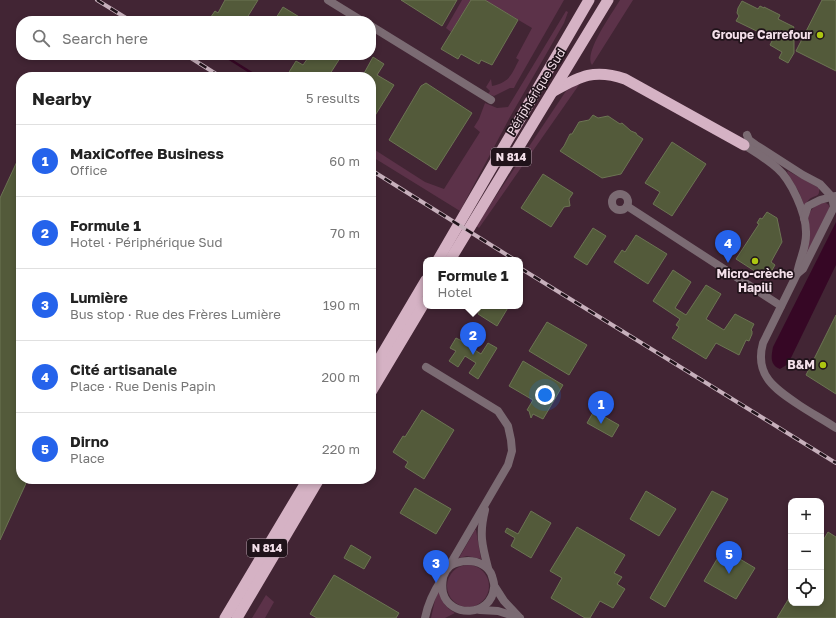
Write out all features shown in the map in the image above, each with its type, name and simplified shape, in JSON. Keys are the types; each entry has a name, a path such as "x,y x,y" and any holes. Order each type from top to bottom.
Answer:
{"highway":[{"name":"N 814","path":"571,30 579,0"},
{"name":"Périphérique Sud","path":"440,257 589,0"},
{"name":"Périphérique Sud","path":"452,257 608,0"},
{"path":"551,93 580,77 611,74 625,79 746,140"},
{"path":"376,365 423,285"},
{"path":"376,384 423,305"},
{"name":"N 814","path":"225,618 305,484"},
{"name":"N 814","path":"237,618 316,484"}],"street":[{"path":"328,0 354,16"},
{"path":"376,29 491,100"},
{"path":"746,140 749,140 803,175 820,184 834,197 834,207 803,269 797,274"},
{"path":"746,140 778,169 794,192 801,206 806,231 805,243 797,274 765,337 761,362 765,374 772,386 778,392 836,428"},
{"path":"804,218 808,206 820,200 834,197"},
{"path":"627,206 781,306"},
{"path":"425,618 430,599 508,465 512,451 508,426 498,411 426,367"},
{"path":"487,502 481,525 482,544 488,568 495,587 504,601 520,618"},
{"path":"448,568 454,564 469,561 488,568"},
{"path":"442,578 443,594 446,601 458,611 466,613"},
{"path":"480,610 489,602 495,587"},
{"path":"454,618 466,613 480,610 498,611 520,618"}],"shaded area":[{"path":"462,0 471,0 451,32 446,28"},
{"path":"485,0 564,0 514,88 510,88 494,96 488,94 490,91 486,87 491,79 492,86 503,82 509,77 519,60 516,58 532,28"},
{"path":"620,0 633,0 592,65 590,59 595,42"},
{"path":"566,11 568,12 564,23 510,117 460,211 376,159 376,151 425,182 444,189 480,132 474,127 479,119 485,103 497,108 508,107"},
{"path":"581,82 479,228 476,226 566,91"},
{"path":"788,171 819,188 818,194 804,205 799,192 787,172"},
{"path":"822,202 828,204 830,209 806,260 808,217 813,208"},
{"path":"836,222 836,265 788,364 780,369 774,365 772,360 773,347"},
{"path":"475,530 481,559 467,556 459,558"},
{"path":"468,565 483,571 489,586 483,601 468,607 453,601 447,586 453,571"},
{"path":"439,590 444,603 455,613 445,618 431,618 435,600"},
{"path":"266,595 274,602 265,618 252,618"}],"building":[{"path":"225,0 258,0 248,16 212,16 215,11 218,13"},
{"path":"401,0 457,0 442,26"},
{"path":"471,0 485,0 518,20 492,65 481,60 479,64 461,54 458,59 441,49"},
{"path":"822,0 836,1 836,71 796,51"},
{"path":"742,1 758,9 760,6 764,7 780,15 778,19 794,27 792,32 794,33 794,53 788,63 779,58 782,52 770,45 773,39 736,21 739,16 737,13 738,8"},
{"path":"283,7 298,16 277,16"},
{"path":"376,59 384,64 377,75 394,85 376,114 376,72 365,72 371,60"},
{"path":"306,60 339,60 331,72 289,72 296,61 303,65"},
{"path":"426,83 472,113 436,170 389,140 421,86"},
{"path":"593,115 598,118 608,116 620,124 622,123 643,139 621,174 602,178 560,151 579,122 589,120"},
{"path":"672,142 706,164 672,216 653,204 660,192 645,183"},
{"path":"16,164 16,484 26,484 0,540 0,198"},
{"path":"543,174 573,193 569,199 570,206 564,207 551,227 521,208"},
{"path":"767,212 777,218 782,242 771,262 775,265 767,279 736,259 759,224 757,223 760,218 762,219"},
{"path":"593,228 606,236 587,265 574,257"},
{"path":"636,235 667,254 648,284 614,262 622,250 625,252"},
{"path":"673,270 691,282 675,308 686,315 706,285 721,294 706,319 724,330 735,314 754,324 749,341 746,340 739,355 716,343 706,359 672,338 679,327 676,325 680,319 653,301"},
{"path":"480,309 507,309 497,326 478,314"},
{"name":"B&M","path":"836,315 836,394 806,375"},
{"path":"547,322 587,345 569,375 529,351"},
{"path":"468,331 477,336 470,347 481,354 488,343 497,348 478,379 469,373 476,363 465,356 458,367 449,361 456,351 450,348 456,338 462,341"},
{"path":"523,361 563,385 543,419 533,414 531,418 529,411 527,410 533,400 509,386"},
{"path":"422,410 454,430 424,479 405,467 408,462 393,452 403,436 405,437"},
{"path":"594,411 619,425 612,437 587,423"},
{"path":"415,488 451,509 436,534 400,513"},
{"path":"646,491 676,509 659,536 630,519"},
{"path":"712,491 728,499 665,607 650,598"},
{"path":"531,511 551,523 531,558 511,546 515,538 505,532 507,528 518,534"},
{"path":"577,527 625,555 614,573 622,577 617,584 625,589 613,608 600,601 590,618 585,618 551,598 562,578 550,571"},
{"path":"828,532 836,537 836,618 777,618 788,600 788,606 824,606 824,539"},
{"path":"351,545 371,557 364,569 344,558"},
{"path":"723,549 755,568 736,599 704,581"},
{"path":"334,575 399,613 396,618 317,618 310,614"}],"waterway":[{"path":"231,60 250,72"}],"railway":[{"path":"97,0 123,16"},
{"path":"194,60 213,72"},
{"path":"376,173 510,257"},
{"path":"523,270 836,463"}],"place":[{"name":"Groupe Carrefour","path":"820,35"},
{"name":"Micro-crèche Hapili","path":"755,261"},
{"name":"Cité artisanale","path":"728,263"},
{"name":"Formule 1","path":"473,355"},
{"name":"B&M","path":"823,365"},
{"name":"MaxiCoffee Business","path":"601,424"},
{"name":"Dirno","path":"729,574"},
{"name":"Lumière","path":"436,583"}]}
